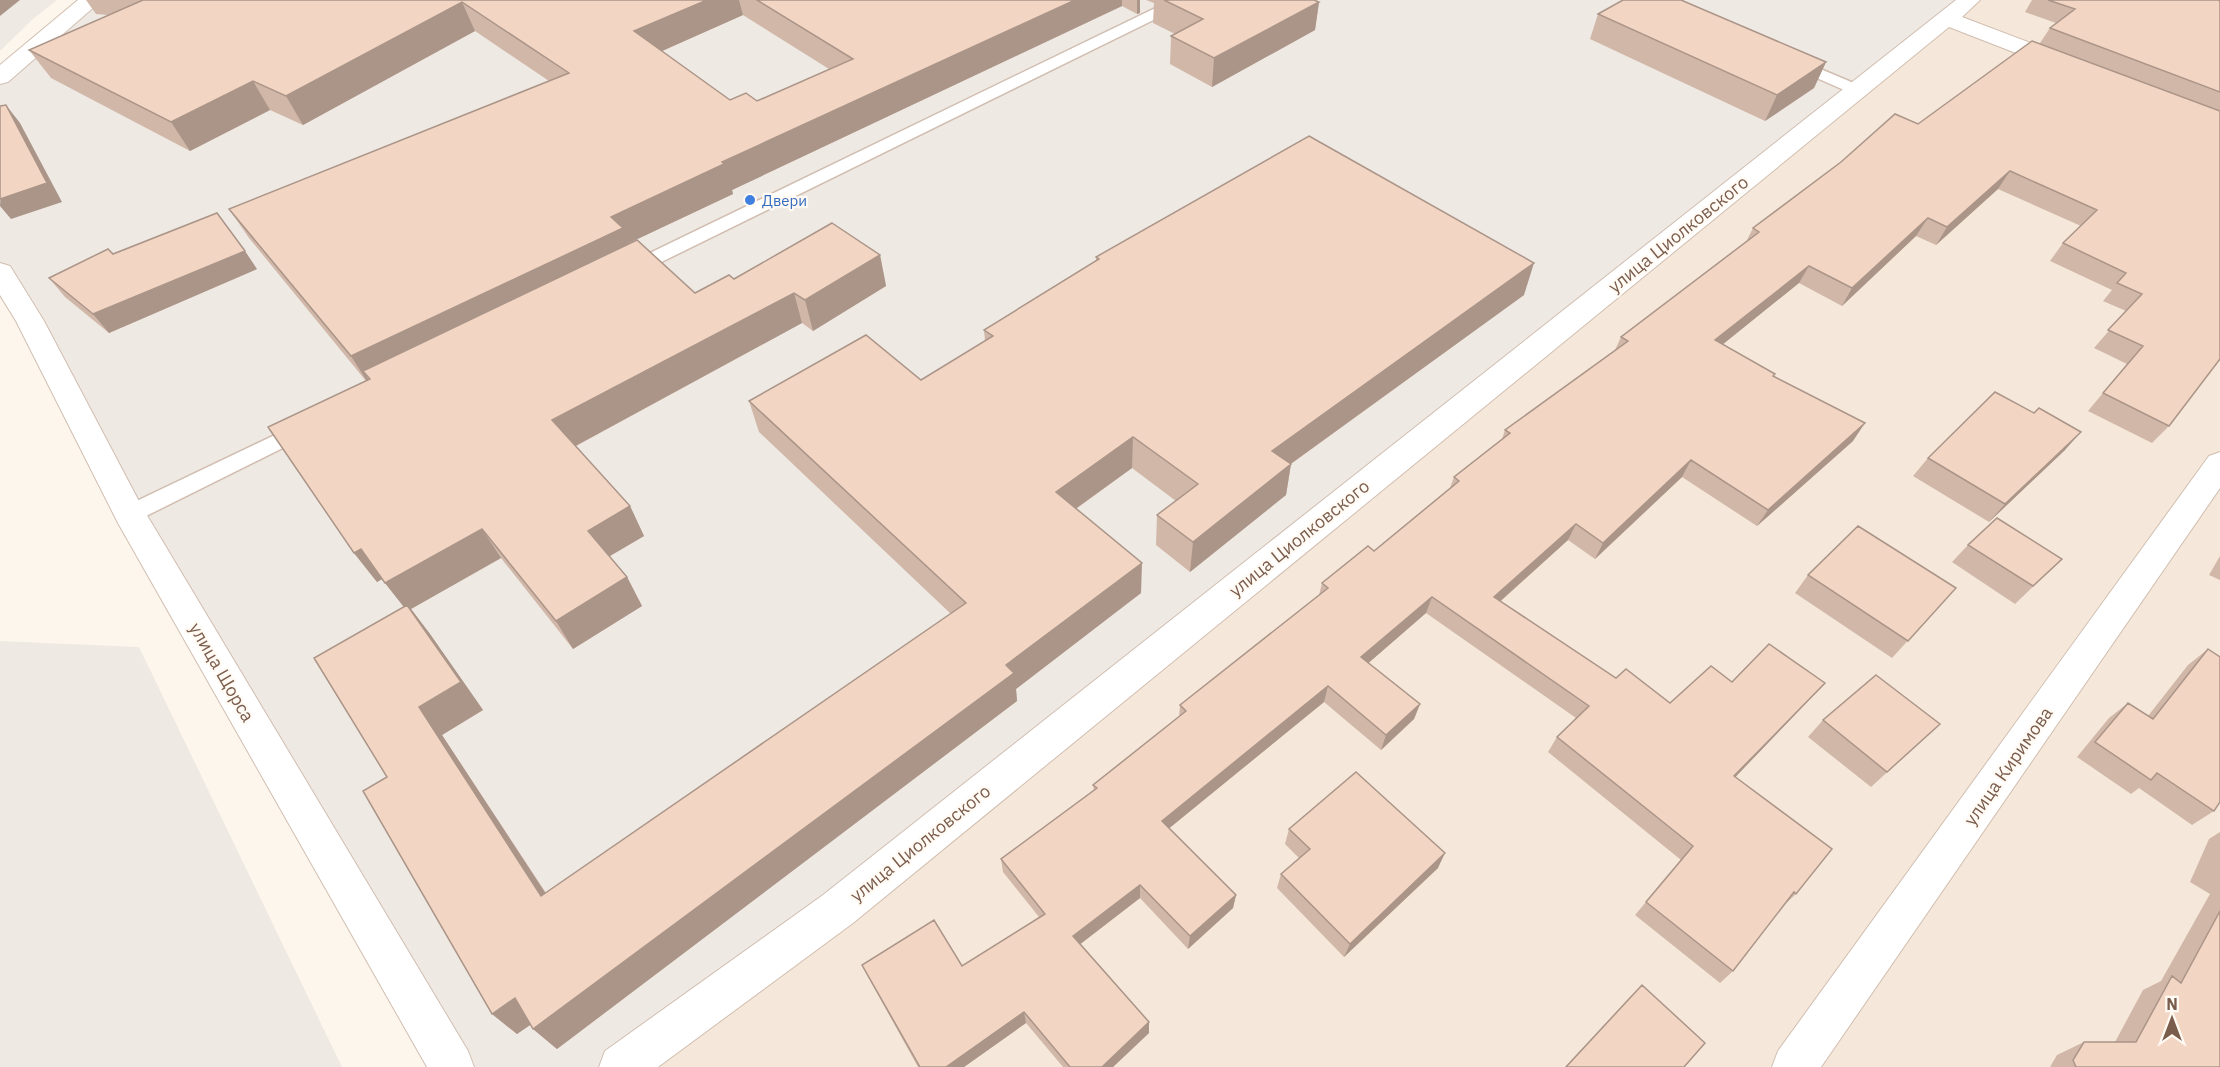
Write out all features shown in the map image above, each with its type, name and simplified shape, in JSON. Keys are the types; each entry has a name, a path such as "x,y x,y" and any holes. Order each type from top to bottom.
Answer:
{"street":[{"path":"0,77 91,0"},
{"path":"1958,9 2089,74"},
{"name":"улица Циолковского","path":"621,1067 838,909 1958,9"},
{"name":"улица Щорса","path":"0,272 30,321 130,514 452,1067"},
{"name":"улица Киримова","path":"1794,1067 2220,464"}],"lane":[{"path":"612,279 1183,0"},
{"path":"1139,4 1156,14"},
{"path":"1781,58 1857,90"},
{"path":"130,514 323,420"}],"shaded area":[{"path":"0,0 57,0 33,19 0,51"},
{"path":"91,0 1969,0 621,1067 452,1067 0,272 0,77"},
{"path":"1969,0 2220,0 2220,1067 621,1067"},
{"path":"0,641 139,647 342,1067 0,1067"}],"building":[{"path":"143,0 707,0 634,31 730,100 746,93 757,101 853,59 757,0 1075,0 722,162 724,164 611,217 623,228 351,356 229,209 569,73 462,2 286,96 253,81 171,122 29,50"},
{"path":"1164,0 1314,0 1319,2 1214,58 1171,36 1203,19"},
{"path":"1623,0 1681,0 1826,62 1777,95 1598,14"},
{"path":"2048,0 2220,1 2220,92 2050,28 2075,9"},
{"path":"2032,41 2220,111 2220,359 2169,426 2103,393 2143,346 2108,330 2142,294 2117,283 2126,273 2063,243 2097,210 2010,171 1947,227 1928,218 1852,288 1809,266 1715,340 1775,374 1773,376 1865,423 1768,510 1691,460 1603,543 1576,524 1494,597 1616,678 1626,669 1670,703 1711,666 1732,682 1769,644 1825,683 1734,776 1832,849 1796,894 1794,892 1733,971 1646,902 1693,846 1557,737 1589,706 1432,597 1361,657 1420,704 1386,735 1328,686 1162,821 1236,895 1190,936 1140,885 1073,936 1149,1022 1102,1067 1070,1067 1024,1012 946,1067 920,1067 862,965 934,920 962,966 1045,914 1001,859 1097,788 1093,785 1186,711 1180,705 1328,588 1322,583 1368,546 1374,551 1459,481 1454,477 1510,433 1505,430 1628,341 1621,337 1759,232 1753,228 1841,162 1895,114 1918,124"},
{"path":"6,105 47,183 0,199 0,106"},
{"path":"1309,136 1534,263 1272,451 1291,464 1193,542 1157,515 1198,484 1133,437 1056,492 1142,563 1006,665 1014,673 533,1029 515,998 492,1014 363,791 387,777 314,658 407,605 461,682 419,707 541,896 966,603 749,401 866,335 921,380 993,336 984,330 1099,259 1096,257"},
{"path":"217,213 245,251 93,314 49,278 108,249 113,254"},
{"path":"832,223 880,255 805,300 794,293 552,420 630,506 588,531 627,577 556,621 482,529 385,583 361,549 354,553 268,427 370,379 363,371 637,240 695,293 729,275 734,279"},
{"path":"1995,392 2034,413 2039,408 2081,432 2005,504 1928,458"},
{"path":"1997,518 2062,559 2033,586 1968,545"},
{"path":"1858,526 1956,588 1908,641 1808,575"},
{"path":"2208,649 2220,657 2220,802 2214,811 2157,773 2151,780 2095,742 2128,703 2153,719"},
{"path":"1876,675 1940,724 1887,772 1823,720"},
{"path":"1356,772 1445,853 1350,944 1281,874 1310,849 1289,829"},
{"path":"2220,911 2220,1067 2076,1067 2073,1060 2084,1042 2136,1042 2172,976 2181,983"},
{"path":"1642,985 1705,1043 1684,1067 1566,1067"}],"place":[{"name":"Двери","path":"750,200"}]}
